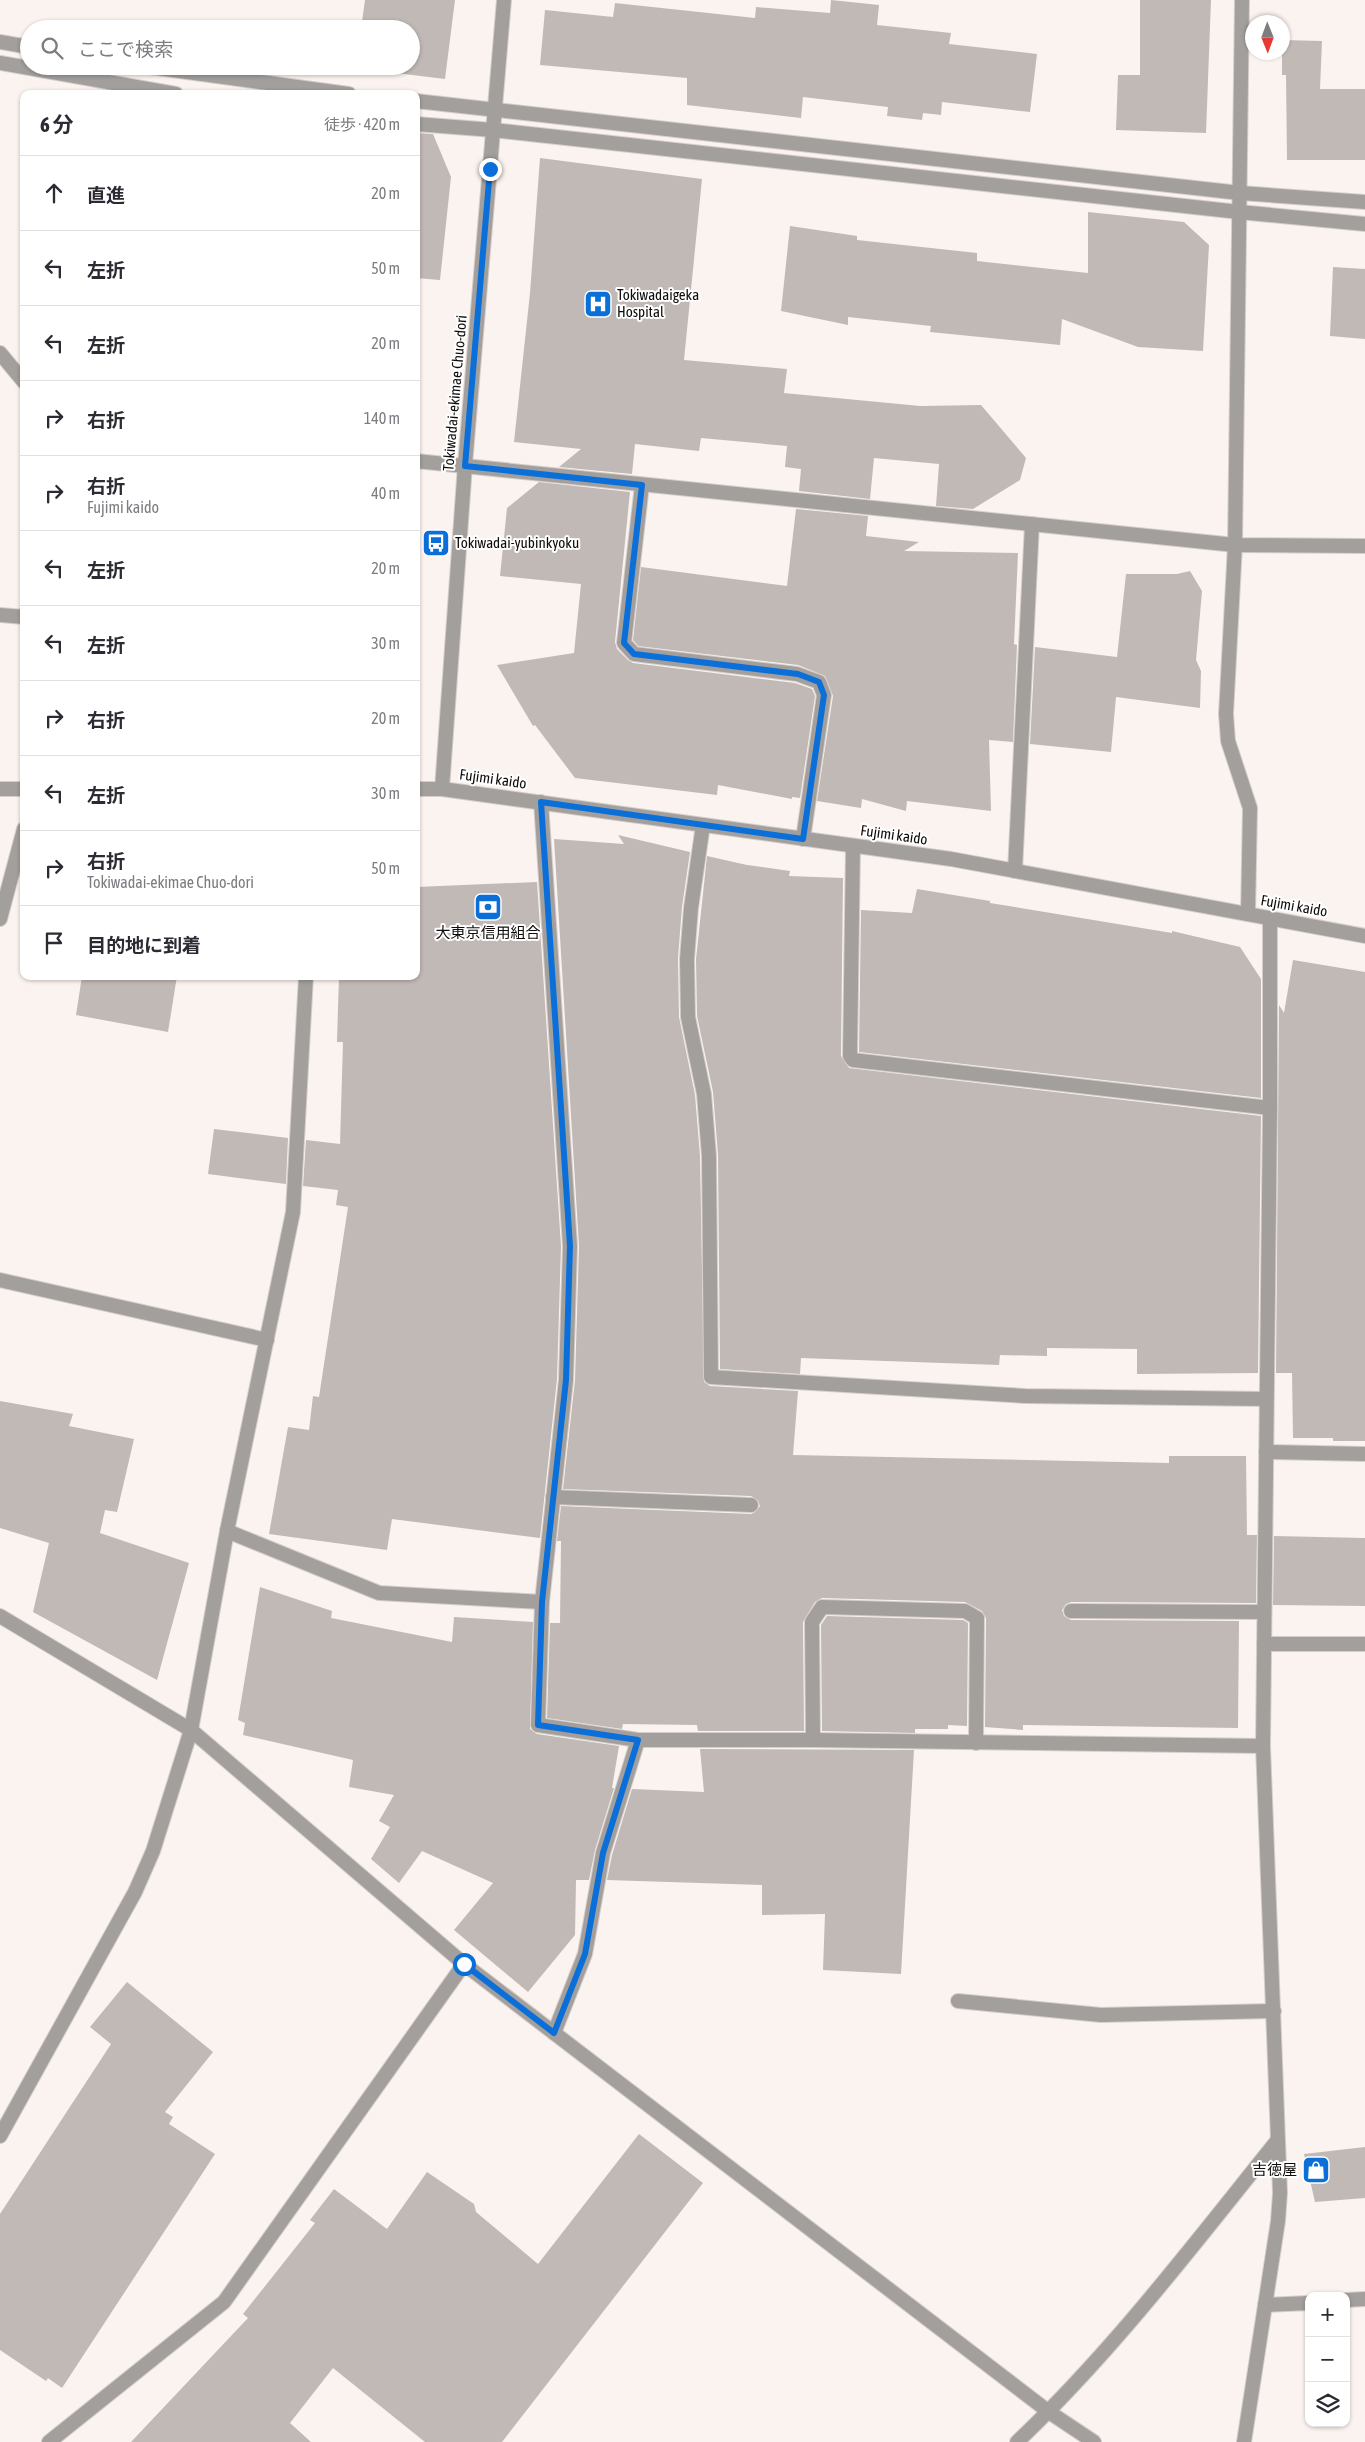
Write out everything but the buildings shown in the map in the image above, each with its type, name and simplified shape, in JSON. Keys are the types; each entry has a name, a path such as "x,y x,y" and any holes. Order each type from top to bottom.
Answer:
{"street":[{"name":"Tokiwadai-ekimae Chuo-dori","path":"442,789 465,466 504,0"},
{"path":"1242,0 1235,545 1226,714 1228,741 1250,808 1248,914"},
{"path":"0,42 20,45"},
{"path":"0,63 20,67"},
{"path":"68,75 153,90"},
{"path":"209,75 320,90"},
{"path":"420,101 1240,193 1365,202"},
{"path":"420,124 493,130 1365,224"},
{"path":"0,353 20,377"},
{"path":"420,460 1235,545 1365,546"},
{"path":"642,485 624,643 634,654 798,674 819,682 824,695 803,839"},
{"path":"1015,871 1032,524"},
{"path":"0,615 20,618"},
{"path":"0,789 20,789"},
{"name":"Fujimi kaido","path":"420,789 442,789 541,802 951,859 1365,936"},
{"path":"541,802 570,1246 566,1380 542,1602 538,1725 638,1740 812,1740 1263,1746"},
{"path":"703,825 686,959 688,1017 704,1094 709,1156 711,1377 1025,1396 1266,1399"},
{"path":"0,919 20,844"},
{"path":"852,846 850,1056 853,1060 1270,1108"},
{"path":"1244,2442 1278,2221 1280,2192 1263,1746 1270,1108 1270,918"},
{"path":"0,2136 135,1892 153,1851 192,1730 227,1531 293,1212 306,980"},
{"path":"0,1280 267,1340"},
{"path":"1266,1452 1365,1454"},
{"path":"553,1497 751,1504"},
{"path":"227,1531 379,1593 542,1602"},
{"path":"812,1740 812,1622 822,1607 965,1611 977,1618 976,1743"},
{"path":"1071,1611 1264,1612"},
{"path":"0,1616 192,1730 464,1964 1049,2412 1094,2442"},
{"path":"1264,1644 1365,1644"},
{"path":"554,2033 585,1954 603,1853 638,1740"},
{"path":"49,2442 224,2302 464,1964"},
{"path":"958,2001 1101,2015 1274,2011"},
{"path":"1018,2442 1049,2412 1165,2280 1277,2141"},
{"path":"1350,2300 1365,2299"},
{"path":"1265,2305 1305,2303"}],"place":[{"name":"Tokiwadaigeka Hospital","path":"598,304"},
{"name":"Tokiwadai-yubinkyoku","path":"436,543"},
{"name":"大東京信用組合","path":"488,907"},
{"name":"吉徳屋","path":"1316,2170"}],"route":[{"path":"464,1964 554,2033 585,1954 603,1853 638,1740 538,1725 542,1602 566,1380 570,1246 541,802 803,839 824,695 819,682 798,674 634,654 624,643 642,485 465,466 490,169"}]}
